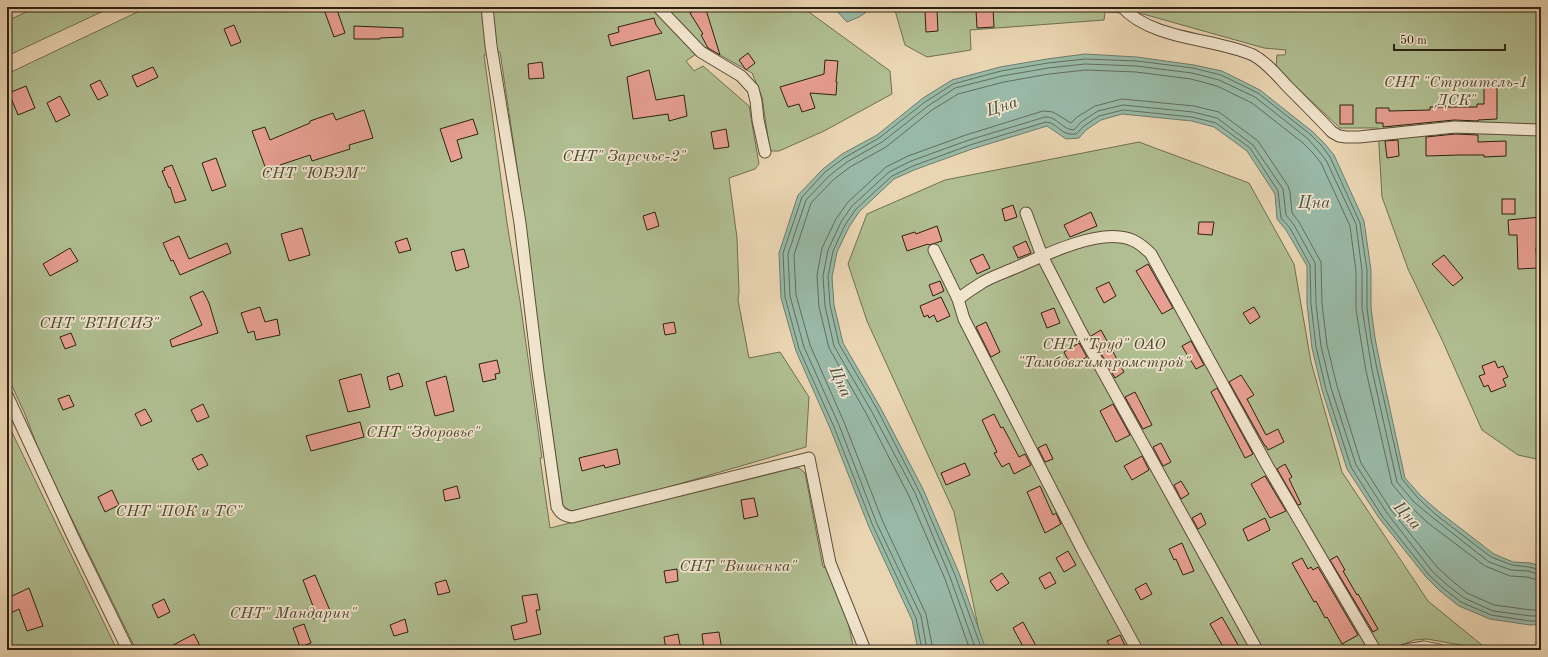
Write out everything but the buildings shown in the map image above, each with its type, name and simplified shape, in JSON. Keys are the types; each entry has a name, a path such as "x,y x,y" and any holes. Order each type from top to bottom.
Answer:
{"street":[{"path":"488,7 491,46 520,223 538,372 557,507 559,511 565,516 572,517 808,458 830,563 865,650"},
{"path":"658,7 701,52 741,76 753,89 765,152"},
{"path":"1122,7 1130,15 1168,32 1242,52 1258,58 1280,78 1332,132 1339,136 1359,138 1455,128 1541,130"},
{"path":"1026,213 1042,256 1080,330 1257,650"},
{"path":"958,299 984,281 1042,256 1091,239 1108,236 1120,236 1133,240 1144,247 1151,254 1268,465 1375,650"},
{"path":"934,250 958,299 964,319 1076,538 1136,650"},
{"path":"7,395 72,537 128,650"},
{"path":"1405,650 1424,647 1439,650"}],"green space":[{"path":"37,7 112,7 7,56 7,21"},
{"path":"148,7 802,7 890,71 892,94 824,131 779,151 770,151 762,97 752,73 706,47 686,61 694,71 703,66 749,106 759,164 755,169 729,178 737,238 738,300 749,358 780,352 809,397 806,447 576,514 563,506 533,298 520,187 500,52 484,55 542,458 540,458 550,528 789,468 799,468 805,473 823,567 837,571 854,650 136,650 41,456 25,414 7,375 7,74"},
{"name":"СНТ \"Строитель-1 ДСК\"","path":"894,7 1541,7 1541,460 1518,455 1482,430 1443,342 1408,269 1382,197 1378,128 1340,128 1276,68 1277,55 1285,55 1286,50 1264,48 1143,14 1105,12 1104,20 970,30 971,50 927,57 905,45"},
{"name":"СНТ \"Труд\" ОАО \"Тамбовхимпромстрой\"","path":"1139,142 1249,183 1294,264 1311,362 1342,472 1428,601 1488,650 1427,639 1414,640 1390,650 983,650 954,512 867,321 848,264 867,214 945,180"},
{"path":"7,422 106,627 117,650 7,650"}],"water":[{"path":"833,7 866,7 865,13 847,22"},
{"name":"Цна","path":"1085,54 1137,57 1194,65 1222,71 1260,90 1313,132 1334,155 1364,221 1371,270 1371,308 1375,338 1405,478 1421,496 1438,511 1494,554 1513,562 1530,563 1541,566 1541,624 1530,625 1490,619 1459,606 1440,591 1426,577 1379,518 1347,469 1322,390 1312,348 1307,304 1307,266 1286,230 1277,219 1275,194 1247,151 1214,127 1192,121 1122,114 1101,120 1086,130 1079,138 1066,139 1047,126 972,149 914,170 894,179 859,212 849,227 837,252 832,277 834,305 843,343 880,407 923,489 959,573 986,650 918,650 912,620 869,527 830,428 796,351 781,298 779,253 798,195 823,169 842,154 877,135 923,98 952,80 1000,67"}],"park label":[{"name":"СНТ\" Заречье-2\"","path":"624,157"},
{"name":"СНТ \"ЮВЭМ\"","path":"313,174"},
{"name":"СНТ \"ВТИСИЗ\"","path":"99,324"},
{"name":"СНТ \"Здоровье\"","path":"423,433"},
{"name":"СНТ \"ПОК и ТС\"","path":"179,512"},
{"name":"СНТ \"Вишенка\"","path":"738,567"},
{"name":"СНТ\" Мандарин\"","path":"293,614"}]}
